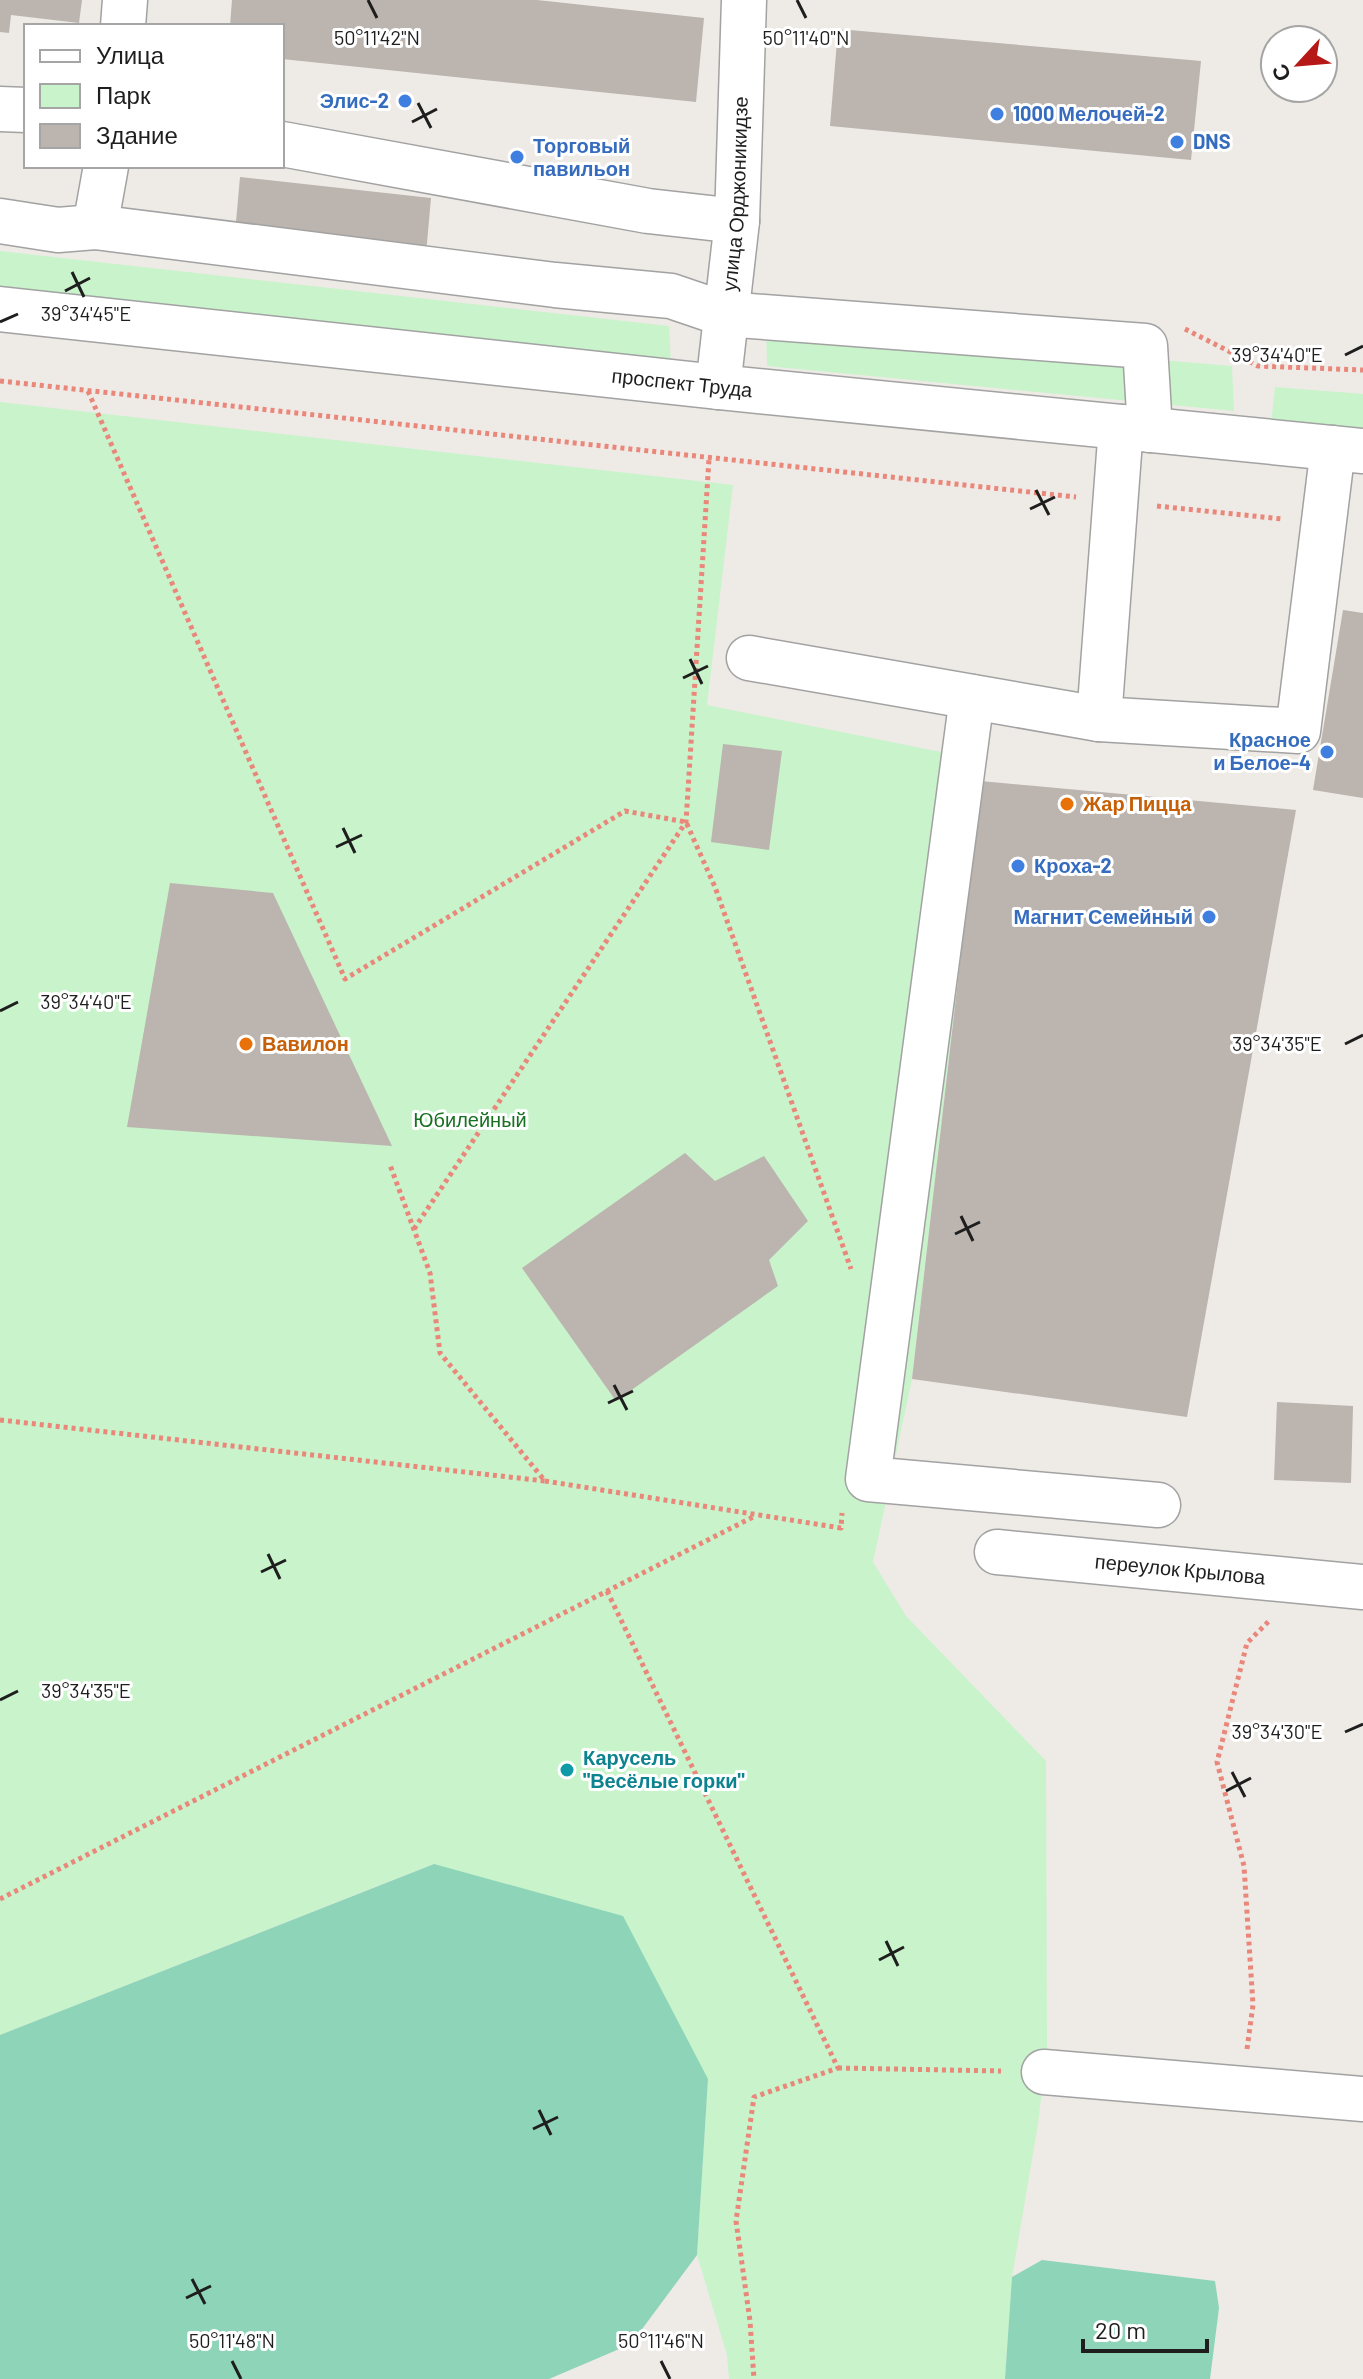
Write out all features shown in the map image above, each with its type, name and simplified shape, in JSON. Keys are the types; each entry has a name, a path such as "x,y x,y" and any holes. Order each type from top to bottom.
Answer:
{"street":[{"path":"123,24 125,0"},
{"name":"улица Орджоникидзе","path":"718,387 737,221 744,0"},
{"path":"0,109 24,110"},
{"path":"284,144 648,211 737,221"},
{"path":"95,227 106,168"},
{"path":"0,221 58,230 95,227 555,285 671,296 724,314 1145,346 1135,429 1116,502 1099,719"},
{"name":"проспект Труда","path":"0,309 718,387 1348,450"},
{"path":"749,658 1099,719 1298,731 1323,523 1348,450"},
{"path":"972,697 868,1479 1158,1505"},
{"name":"переулок Крылова","path":"997,1552 1363,1587"},
{"path":"1044,2072 1363,2099"}],"path":[{"path":"0,381 1323,523"},
{"path":"88,391 345,979 625,811 686,822"},
{"path":"709,459 686,822 715,887 853,1274"},
{"path":"413,1230 686,822"},
{"path":"390,1165 430,1273 440,1353 545,1481"},
{"path":"0,1420 545,1481 841,1528 843,1498"},
{"path":"0,1899 758,1515"},
{"path":"1241,2090 1253,2005 1244,1866 1217,1762 1247,1643 1306,1582"},
{"path":"607,1591 838,2068"},
{"path":"754,2379 750,2321 736,2221 754,2097 838,2068 1044,2072"}],"green space":[{"path":"0,251 669,326 671,364 0,287"},
{"path":"766,327 1232,366 1234,411 767,366"},
{"path":"1275,387 1363,394 1363,442 1270,433"},
{"name":"Юбилейный","path":"0,402 733,485 707,705 946,753 981,781 912,1379 873,1562 906,1616 1046,1761 1047,2048 1038,2124 1012,2277 1005,2379 729,2379 727,2355 697,2255 708,2079 433,1864 0,2035"},
{"path":"434,1864 623,1916 708,2079 697,2255 631,2344 549,2379 0,2379 0,2035"},
{"path":"1042,2260 1215,2281 1219,2308 1210,2379 1005,2379 1012,2277"}],"building":[{"path":"0,0 82,0 79,23 11,15 9,33 0,32"},
{"path":"232,0 537,0 704,18 696,102 284,59 284,24 230,24"},
{"path":"838,29 1201,61 1191,160 830,126"},
{"path":"240,177 431,198 426,254 235,233"},
{"path":"1343,610 1363,613 1363,798 1313,790"},
{"path":"723,744 782,751 769,850 711,842"},
{"path":"981,781 1296,810 1187,1417 912,1379"},
{"path":"170,883 273,893 392,1146 127,1127"},
{"path":"685,1153 715,1181 764,1156 808,1221 769,1260 778,1286 616,1401 522,1268"},
{"path":"1277,1402 1353,1406 1351,1483 1274,1480"}],"place":[{"name":"Элис-2","path":"405,101"},
{"name":"1000 Мелочей-2","path":"997,114"},
{"name":"DNS","path":"1177,142"},
{"name":"Торговый павильон","path":"517,157"},
{"name":"Красное и Белое-4","path":"1327,752"},
{"name":"Жар Пицца","path":"1067,804"},
{"name":"Кроха-2","path":"1018,866"},
{"name":"Магнит Семейный","path":"1209,917"},
{"name":"Вавилон","path":"246,1044"},
{"name":"Карусель \"Весёлые горки\"","path":"567,1770"}]}
